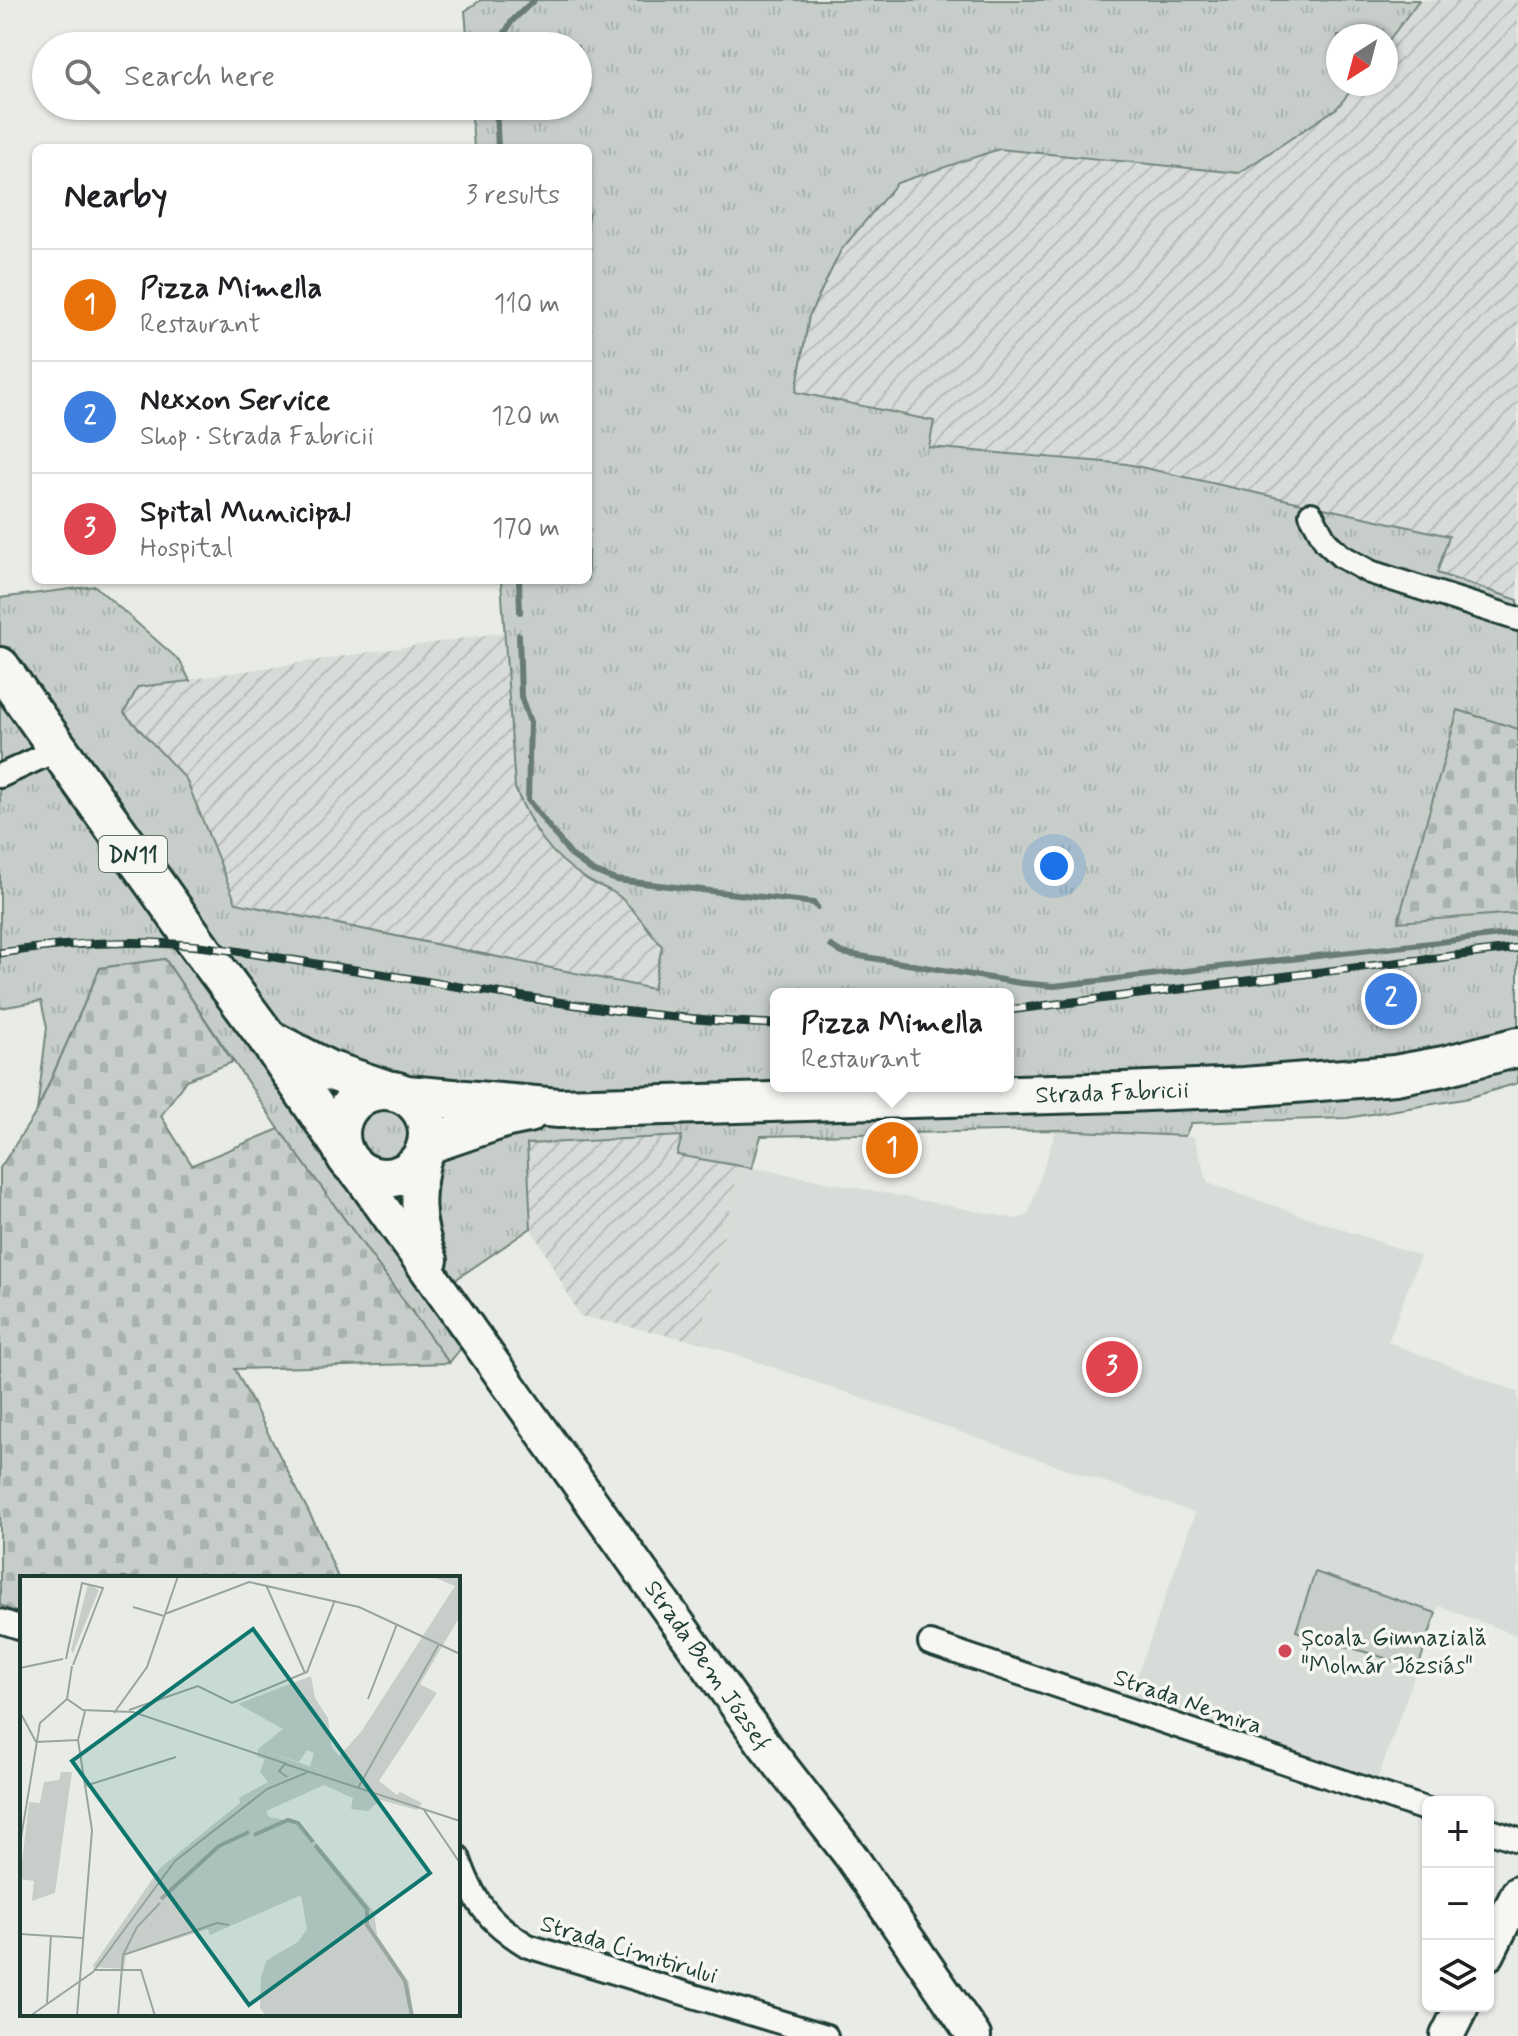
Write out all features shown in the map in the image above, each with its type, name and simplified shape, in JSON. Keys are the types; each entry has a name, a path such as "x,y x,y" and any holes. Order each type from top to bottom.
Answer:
{"highway":[{"name":"Strada Bem József","path":"0,667 268,1039 347,1156"},
{"name":"Strada Bem József","path":"268,1039 328,1070 395,1092"},
{"name":"Strada Fabricii","path":"395,1092 559,1108 1124,1092 1244,1087 1395,1075 1518,1047"},
{"path":"347,1156 339,1132 342,1119 358,1097 370,1091 395,1092 418,1105 426,1119 427,1146"},
{"name":"Strada Fabricii","path":"427,1146 504,1118 559,1108"},
{"name":"DN11","path":"347,1156 376,1178 389,1178 413,1168 427,1146"}],"main road":[{"name":"Strada Bem József","path":"427,1146 417,1190 417,1208 422,1238 445,1293"},
{"name":"Strada Bem József","path":"347,1156 763,1743 850,1855 974,2036"},
{"path":"1494,1942 1518,1893"},
{"path":"1447,2036 1459,2012"}],"street":[{"path":"1311,514 1326,542 1341,556 1370,572 1518,619"},
{"path":"0,776 59,749"},
{"path":"0,1621 20,1627"},
{"name":"Strada Nemira","path":"930,1643 1422,1808"},
{"path":"1494,1832 1518,1840"},
{"name":"Strada Cimitirului","path":"460,1862 481,1909 497,1926 528,1946 826,2036"}],"shaded area":[{"path":"1419,0 1518,0 1518,600 1437,573 1448,536 1127,464 928,447 933,421 796,392 809,316 841,250 897,183 999,149 1239,173 1337,108 1346,96 1398,96 1398,28"},
{"path":"505,632 516,789 527,817 590,881 617,894 662,946 653,989 236,903 186,779 124,713 138,687"},
{"path":"1056,1130 1194,1137 1208,1183 1420,1256 1388,1342 1518,1392 1518,1636 1439,1606 1377,1781 1130,1696 1195,1513 699,1342 740,1165 1017,1219 1028,1215"},
{"path":"683,1136 678,1155 740,1165 699,1342 580,1316 531,1228 526,1144"}],"green space":[{"path":"481,0 1419,0 1398,28 1398,24 1326,24 1326,96 1346,96 1337,108 1239,173 999,149 897,183 841,250 809,316 796,392 934,421 929,447 1127,464 1449,536 1437,573 1518,600 1518,1083 1464,1099 1347,1118 1191,1123 1185,1136 1056,1130 761,1136 752,1168 677,1155 682,1136 527,1144 531,1228 455,1280 484,1319 449,1363 279,1129 165,959 100,968 37,1111 47,1027 41,1001 0,1008 0,598 95,586 180,661 190,681 138,687 124,713 186,779 236,903 653,989 662,946 622,899 574,871 553,851 536,829 515,788 501,584 592,584 592,144 474,144 472,120 592,120 592,32 467,32 465,11"},
{"path":"1458,710 1518,729 1518,913 1398,922"},
{"path":"165,959 233,1062 186,1080 161,1116 192,1165 279,1129 449,1363 235,1369 321,1536 337,1576 20,1576 20,1614 0,1605 0,1168 37,1111 100,968"},
{"path":"1315,1572 1436,1613 1418,1668 1296,1631"}],"waterway":[{"path":"505,32 512,21 534,0"},
{"path":"497,120 498,144"},
{"path":"519,584 520,612"},
{"path":"519,635 521,697 530,722 528,800 571,855 593,871 616,880 814,903 817,907"},
{"path":"831,946 842,953 1054,986 1518,933"}],"railway":[{"path":"0,953 99,943 199,946 615,1010 770,1024"},
{"path":"1014,1009 1518,948"}],"place":[{"name":"Nexxon Service","path":"1391,999"},
{"name":"Pizza Mimella","path":"892,1148"},
{"name":"Spital Municipal","path":"1112,1367"},
{"name":"Școala Gimnazială \"Molnár Józsiás\"","path":"1285,1651"}]}
